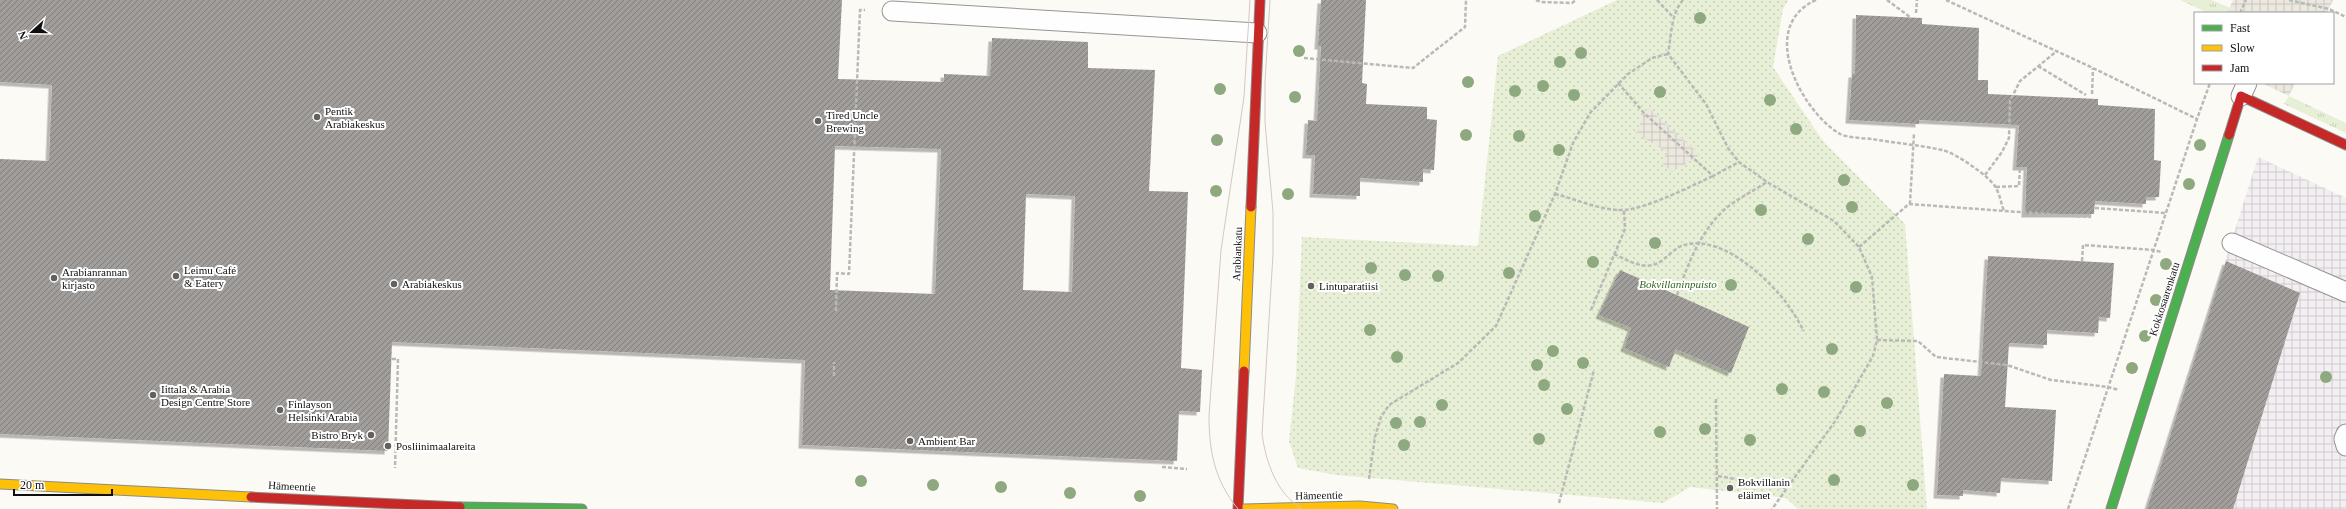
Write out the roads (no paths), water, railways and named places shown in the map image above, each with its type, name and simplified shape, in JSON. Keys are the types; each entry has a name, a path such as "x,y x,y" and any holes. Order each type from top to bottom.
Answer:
{"street":[{"name":"Arabiankatu","path":"1238,509 1257,33 1260,0"},
{"path":"2244,90 2346,145"},
{"name":"Kokkosaarenkatu","path":"2111,509 2244,90"},
{"name":"Hämeentie","path":"0,484 481,508 582,509"},
{"name":"Hämeentie","path":"1244,509 1360,506 1394,509"}],"lane":[{"path":"892,11 1257,33"},
{"path":"2232,243 2346,292"},
{"path":"2346,434 2344,439 2346,446"}],"tram line":[{"path":"1238,509 1224,488 1215,466 1210,442 1209,416 1221,250 1244,97 1250,0"},
{"path":"1270,0 1265,82 1265,122 1273,212 1273,254 1262,434 1266,455 1279,486 1285,494 1302,509"}],"place":[{"name":"Pentik Arabiakeskus","path":"317,117"},
{"name":"Tired Uncle Brewing","path":"818,121"},
{"name":"Leimu Café & Eatery","path":"176,276"},
{"name":"Arabianrannan kirjasto","path":"54,278"},
{"name":"Arabiakeskus","path":"394,284"},
{"name":"Lintuparatiisi","path":"1311,286"},
{"name":"Iittala & Arabia Design Centre Store","path":"153,395"},
{"name":"Finlayson Helsinki Arabia","path":"280,410"},
{"name":"Bistro Bryk","path":"371,435"},
{"name":"Ambient Bar","path":"910,441"},
{"name":"Posliinimaalareita","path":"388,446"},
{"name":"Bokvillanin eläimet","path":"1730,488"}],"park label":[{"name":"Bokvillaninpuisto","path":"1678,284"}]}
